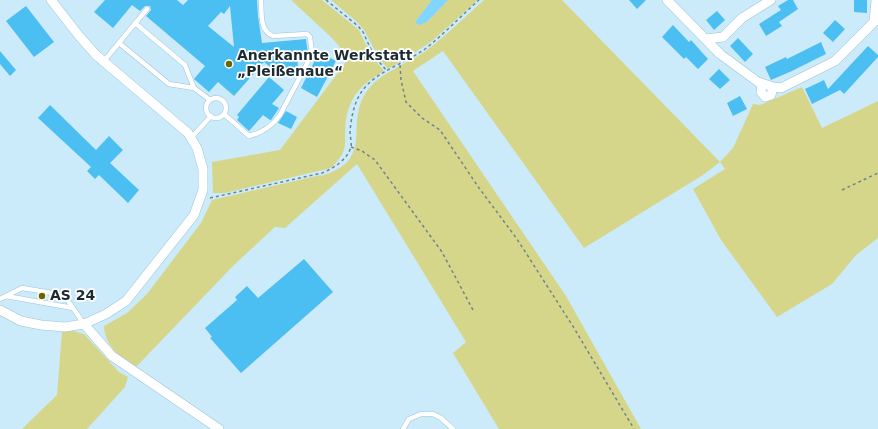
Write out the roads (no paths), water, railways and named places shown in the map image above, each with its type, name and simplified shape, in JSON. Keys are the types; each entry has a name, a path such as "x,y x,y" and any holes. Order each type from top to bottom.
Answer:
{"street":[{"path":"0,310 21,321 41,325 65,327 84,324 106,314 126,301 194,215 203,190 203,169 197,148 188,133 104,61 80,37 51,0"},
{"path":"720,54 723,37 742,18 771,0"},
{"path":"670,1 720,54 760,83 781,88 836,61 876,21 876,0"},
{"path":"705,39 723,37"},
{"path":"84,324 112,356 219,429"}],"lane":[{"path":"224,114 249,136 258,134 273,124 280,115 312,54 310,37 307,34 273,36 268,34 264,29 261,0"},
{"path":"104,61 147,9"},
{"path":"135,23 185,65 194,88"},
{"path":"119,43 169,84 194,88 210,100"},
{"path":"217,98 222,99 226,106 224,114 218,118 210,116 206,109 207,103 210,100 217,98"},
{"path":"191,138 210,116"},
{"path":"0,299 22,288 64,295 84,324"},
{"path":"6,296 73,308"},
{"path":"404,429 409,419 421,414 432,414 440,418 453,429"}],"water":[{"path":"432,0 448,0 427,22 419,25 415,22"}],"place":[{"name":"Anerkannte Werkstatt „Pleißenaue“","path":"229,64"},
{"name":"AS 24","path":"42,296"}]}
